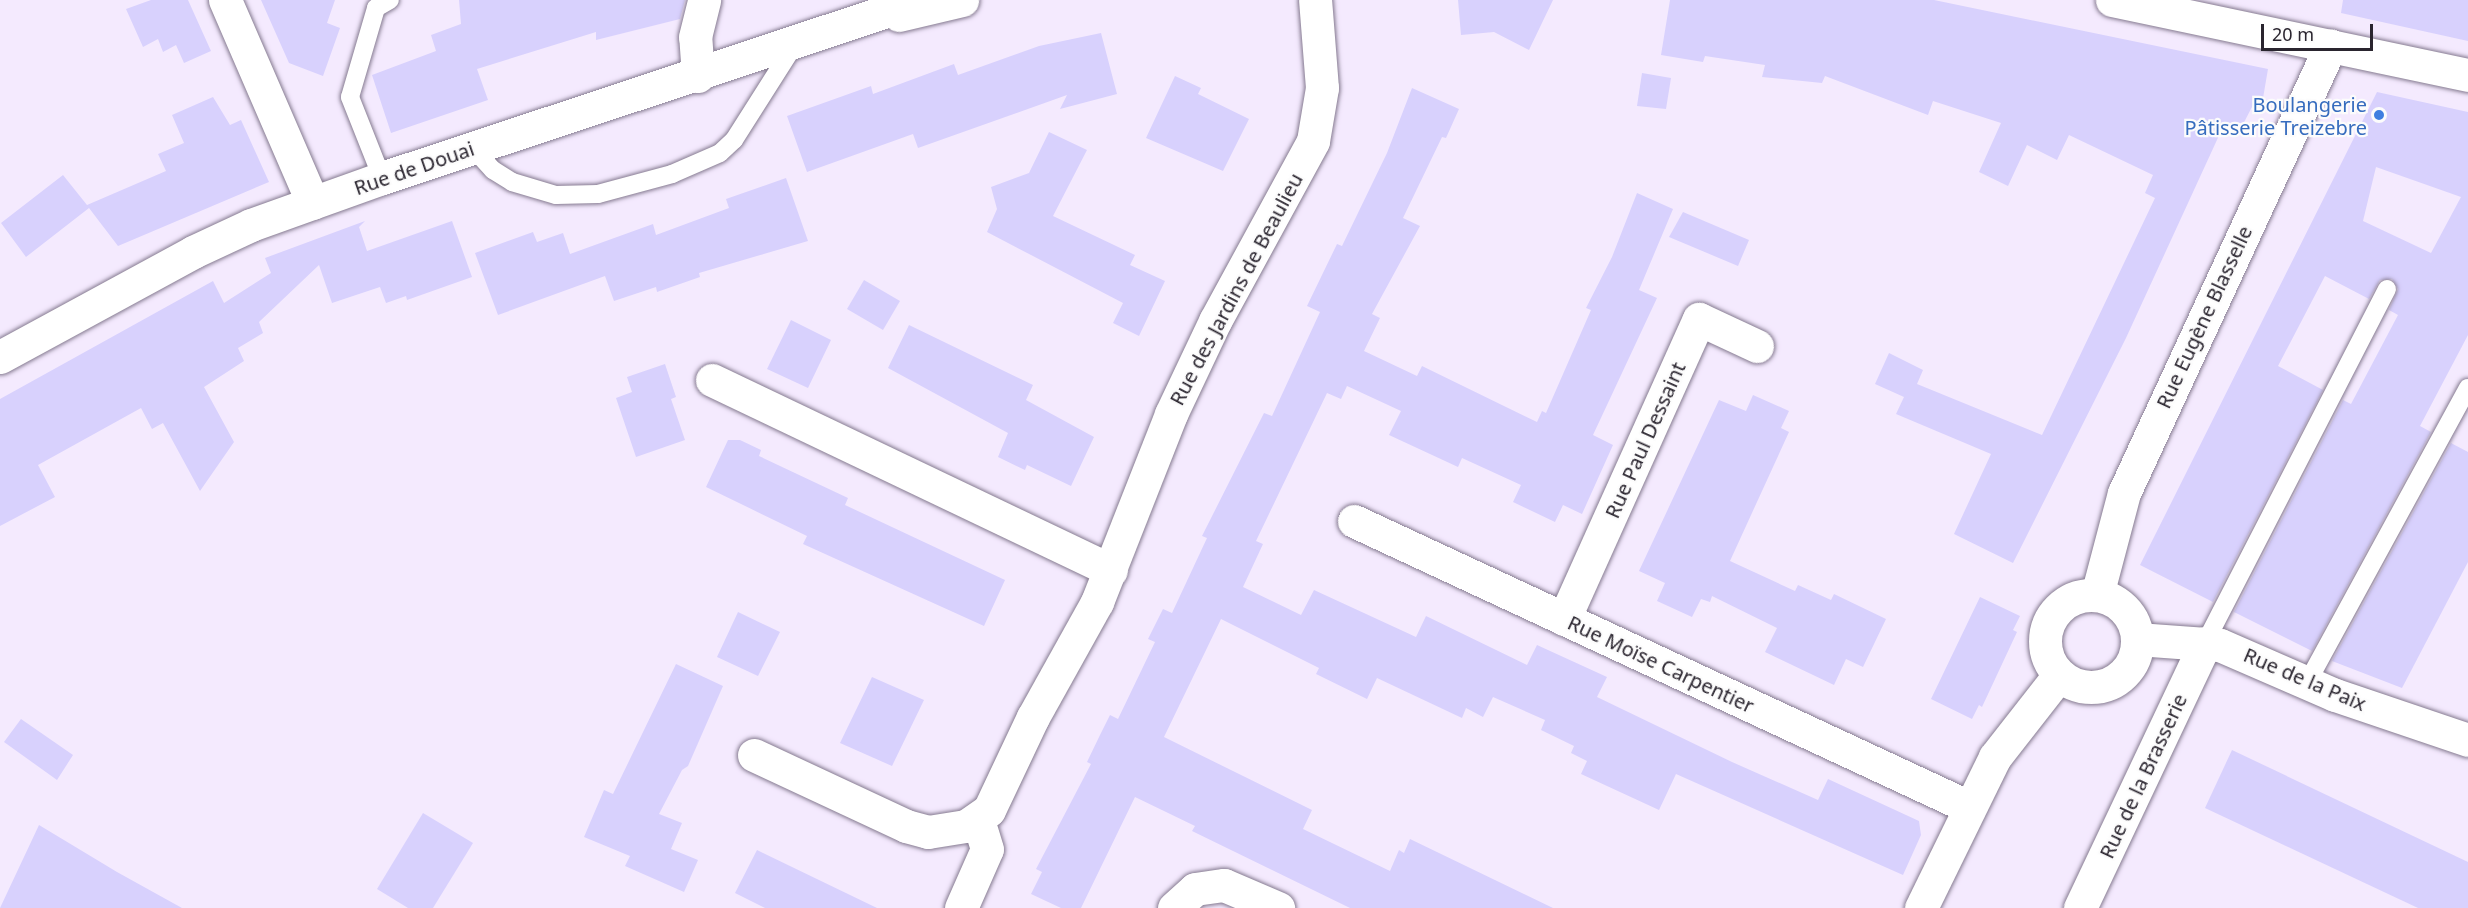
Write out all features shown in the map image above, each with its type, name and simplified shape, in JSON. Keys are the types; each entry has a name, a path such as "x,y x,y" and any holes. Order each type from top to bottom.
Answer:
{"street":[{"path":"225,0 313,203"},
{"path":"698,76 695,37 704,0"},
{"name":"Rue de Douai","path":"0,357 223,236 382,178 848,27 920,0"},
{"name":"Rue de Douai","path":"848,27 962,0"},
{"name":"Rue des Jardins de Beaulieu","path":"978,819 988,810 1111,570 1171,414 1313,141 1322,88 1316,0"},
{"path":"2112,0 2468,75"},
{"name":"Rue Eugène Blasselle","path":"2097,595 2124,493 2331,46"},
{"name":"Rue Paul Dessaint","path":"1564,619 1699,319 1757,346"},
{"path":"712,380 1111,570"},
{"name":"Rue Moïse Carpentier","path":"1354,521 1969,807"},
{"path":"2097,595 2125,610 2138,639 2133,662 2110,683 2079,686 2059,675 2045,648 2051,617 2074,598 2097,595"},
{"name":"Rue de la Paix","path":"2138,639 2205,643 2243,652 2307,683 2468,740"},
{"name":"Rue de la Brasserie","path":"2080,908 2205,643"},
{"path":"1921,908 1969,807 2004,741 2059,675"},
{"path":"754,755 906,826 928,832 947,831 978,819 987,849 961,908"},
{"path":"1174,908 1195,889 1224,885 1278,908"}],"lane":[{"path":"382,178 350,97 376,8 390,0"},
{"path":"473,148 493,170 512,182 556,195 598,194 672,174 720,153 734,140 795,44"},
{"path":"2205,643 2387,290"},
{"path":"2307,683 2468,388"}],"building":[{"path":"151,0 188,0 211,51 184,63 176,45 163,52 158,39 143,47 126,9"},
{"path":"261,0 335,0 327,23 340,28 323,76 289,63"},
{"path":"459,0 685,0 680,19 596,40 596,32 477,69 488,100 391,133 372,75 436,51 431,35 461,24"},
{"path":"1458,0 1553,0 1529,50 1494,32 1461,35"},
{"path":"1670,0 1934,0 2268,69 2262,104 2254,103 2237,136 2222,129 2126,338 2013,563 1954,534 1991,454 1896,414 1904,397 1875,384 1889,353 1923,370 1917,384 2042,435 2155,198 2145,193 2153,175 2069,135 2057,160 2027,145 2008,186 1979,172 2001,123 1933,101 1928,115 1825,76 1822,83 1762,77 1765,65 1705,56 1703,62 1661,55"},
{"path":"2343,0 2468,0 2468,41 2341,13"},
{"path":"1101,33 1117,94 1060,109 1067,95 918,148 913,134 807,172 787,116 871,86 873,94 954,64 958,75 1039,46"},
{"path":"1642,73 1671,78 1666,109 1637,106"},
{"path":"1175,76 1201,88 1198,94 1249,119 1223,171 1146,138"},
{"path":"1412,88 1459,109 1446,138 1442,137 1403,218 1420,226 1372,314 1380,318 1364,351 1417,376 1422,366 1537,422 1542,411 1546,413 1591,310 1586,308 1612,257 1637,193 1673,209 1639,290 1657,298 1593,435 1613,445 1582,514 1563,505 1555,522 1513,502 1521,485 1462,458 1458,467 1389,435 1401,411 1347,386 1341,399 1327,393 1256,541 1263,544 1243,587 1301,615 1314,590 1416,637 1426,616 1527,665 1537,645 1607,677 1597,697 1732,762 1818,800 1828,779 1919,821 1921,835 1903,875 1676,774 1659,810 1581,774 1587,761 1571,753 1574,746 1541,730 1545,720 1493,697 1483,717 1466,708 1462,718 1377,678 1367,699 1316,674 1319,668 1221,619 1164,737 1312,810 1303,829 1390,871 1399,850 1404,853 1410,839 1553,908 1350,908 1192,831 1195,826 1135,797 1081,908 1061,908 1031,894 1042,872 1036,869 1091,764 1087,762 1100,735 1110,715 1118,719 1155,642 1148,639 1163,609 1172,613 1207,538 1202,536 1264,413 1272,416 1320,312 1307,306 1337,244 1342,246 1387,153"},
{"path":"2377,92 2468,112 2468,335 2420,426 2431,432 2312,651 2234,612 2343,400 2351,404 2398,315 2389,310 2398,289 2392,279 2380,280 2369,299 2325,276 2278,366 2323,390 2213,602 2140,565","holes":["2376,167 2461,197 2431,253 2363,221"]},
{"path":"213,97 230,125 241,120 269,182 118,246 89,208 26,257 1,223 63,175 87,205 166,171 158,154 184,143 172,115"},
{"path":"1049,132 1087,150 1053,216 1135,255 1130,265 1165,281 1139,336 1113,323 1123,303 987,232 997,209 991,187 1029,173"},
{"path":"786,178 808,241 699,273 700,277 657,292 656,287 614,301 605,276 498,315 475,253 533,232 537,242 563,233 570,254 653,224 656,235 729,208 726,199"},
{"path":"1683,212 1749,240 1738,266 1669,237"},
{"path":"365,221 359,227 367,251 452,221 472,277 407,300 406,296 386,303 380,287 332,303 319,265 259,322 263,333 238,348 244,361 204,387 234,442 200,491 163,423 152,429 141,408 38,465 55,497 0,526 0,399 213,281 224,303 271,273 265,258"},
{"path":"864,280 900,301 883,330 847,309"},
{"path":"791,320 831,340 808,388 767,369"},
{"path":"909,325 1033,385 1026,400 1094,437 1071,486 1027,465 1025,470 998,457 1008,433 888,368"},
{"path":"665,364 676,397 671,399 685,440 636,457 616,398 632,392 627,377"},
{"path":"1753,395 1789,411 1781,428 1789,432 1730,561 1795,591 1798,585 1831,600 1834,594 1886,619 1863,667 1846,659 1834,685 1765,652 1777,628 1712,596 1710,602 1701,599 1692,617 1657,601 1665,583 1639,571 1719,400 1746,411"},
{"path":"728,440 740,440 761,450 759,456 848,498 845,505 1005,580 984,626 803,544 807,536 706,487"},
{"path":"2451,443 2468,452 2468,562 2402,688 2332,661"},
{"path":"1980,597 2020,616 2013,630 2017,632 1982,707 1979,705 1972,719 1931,699"},
{"path":"738,612 780,632 758,676 717,657"},
{"path":"676,664 723,686 688,766 682,770 659,814 682,823 671,849 698,860 684,892 625,866 630,856 584,837 604,790 613,794"},
{"path":"872,677 924,700 892,766 840,743"},
{"path":"21,719 73,755 57,780 4,742"},
{"path":"2232,750 2468,862 2468,908 2418,908 2205,808"},
{"path":"423,813 473,843 433,908 408,908 377,889"},
{"path":"39,825 117,872 182,908 0,908"},
{"path":"757,850 877,908 765,908 735,893"}],"place":[{"name":"Boulangerie Pâtisserie Treizebre","path":"2379,115"}]}
